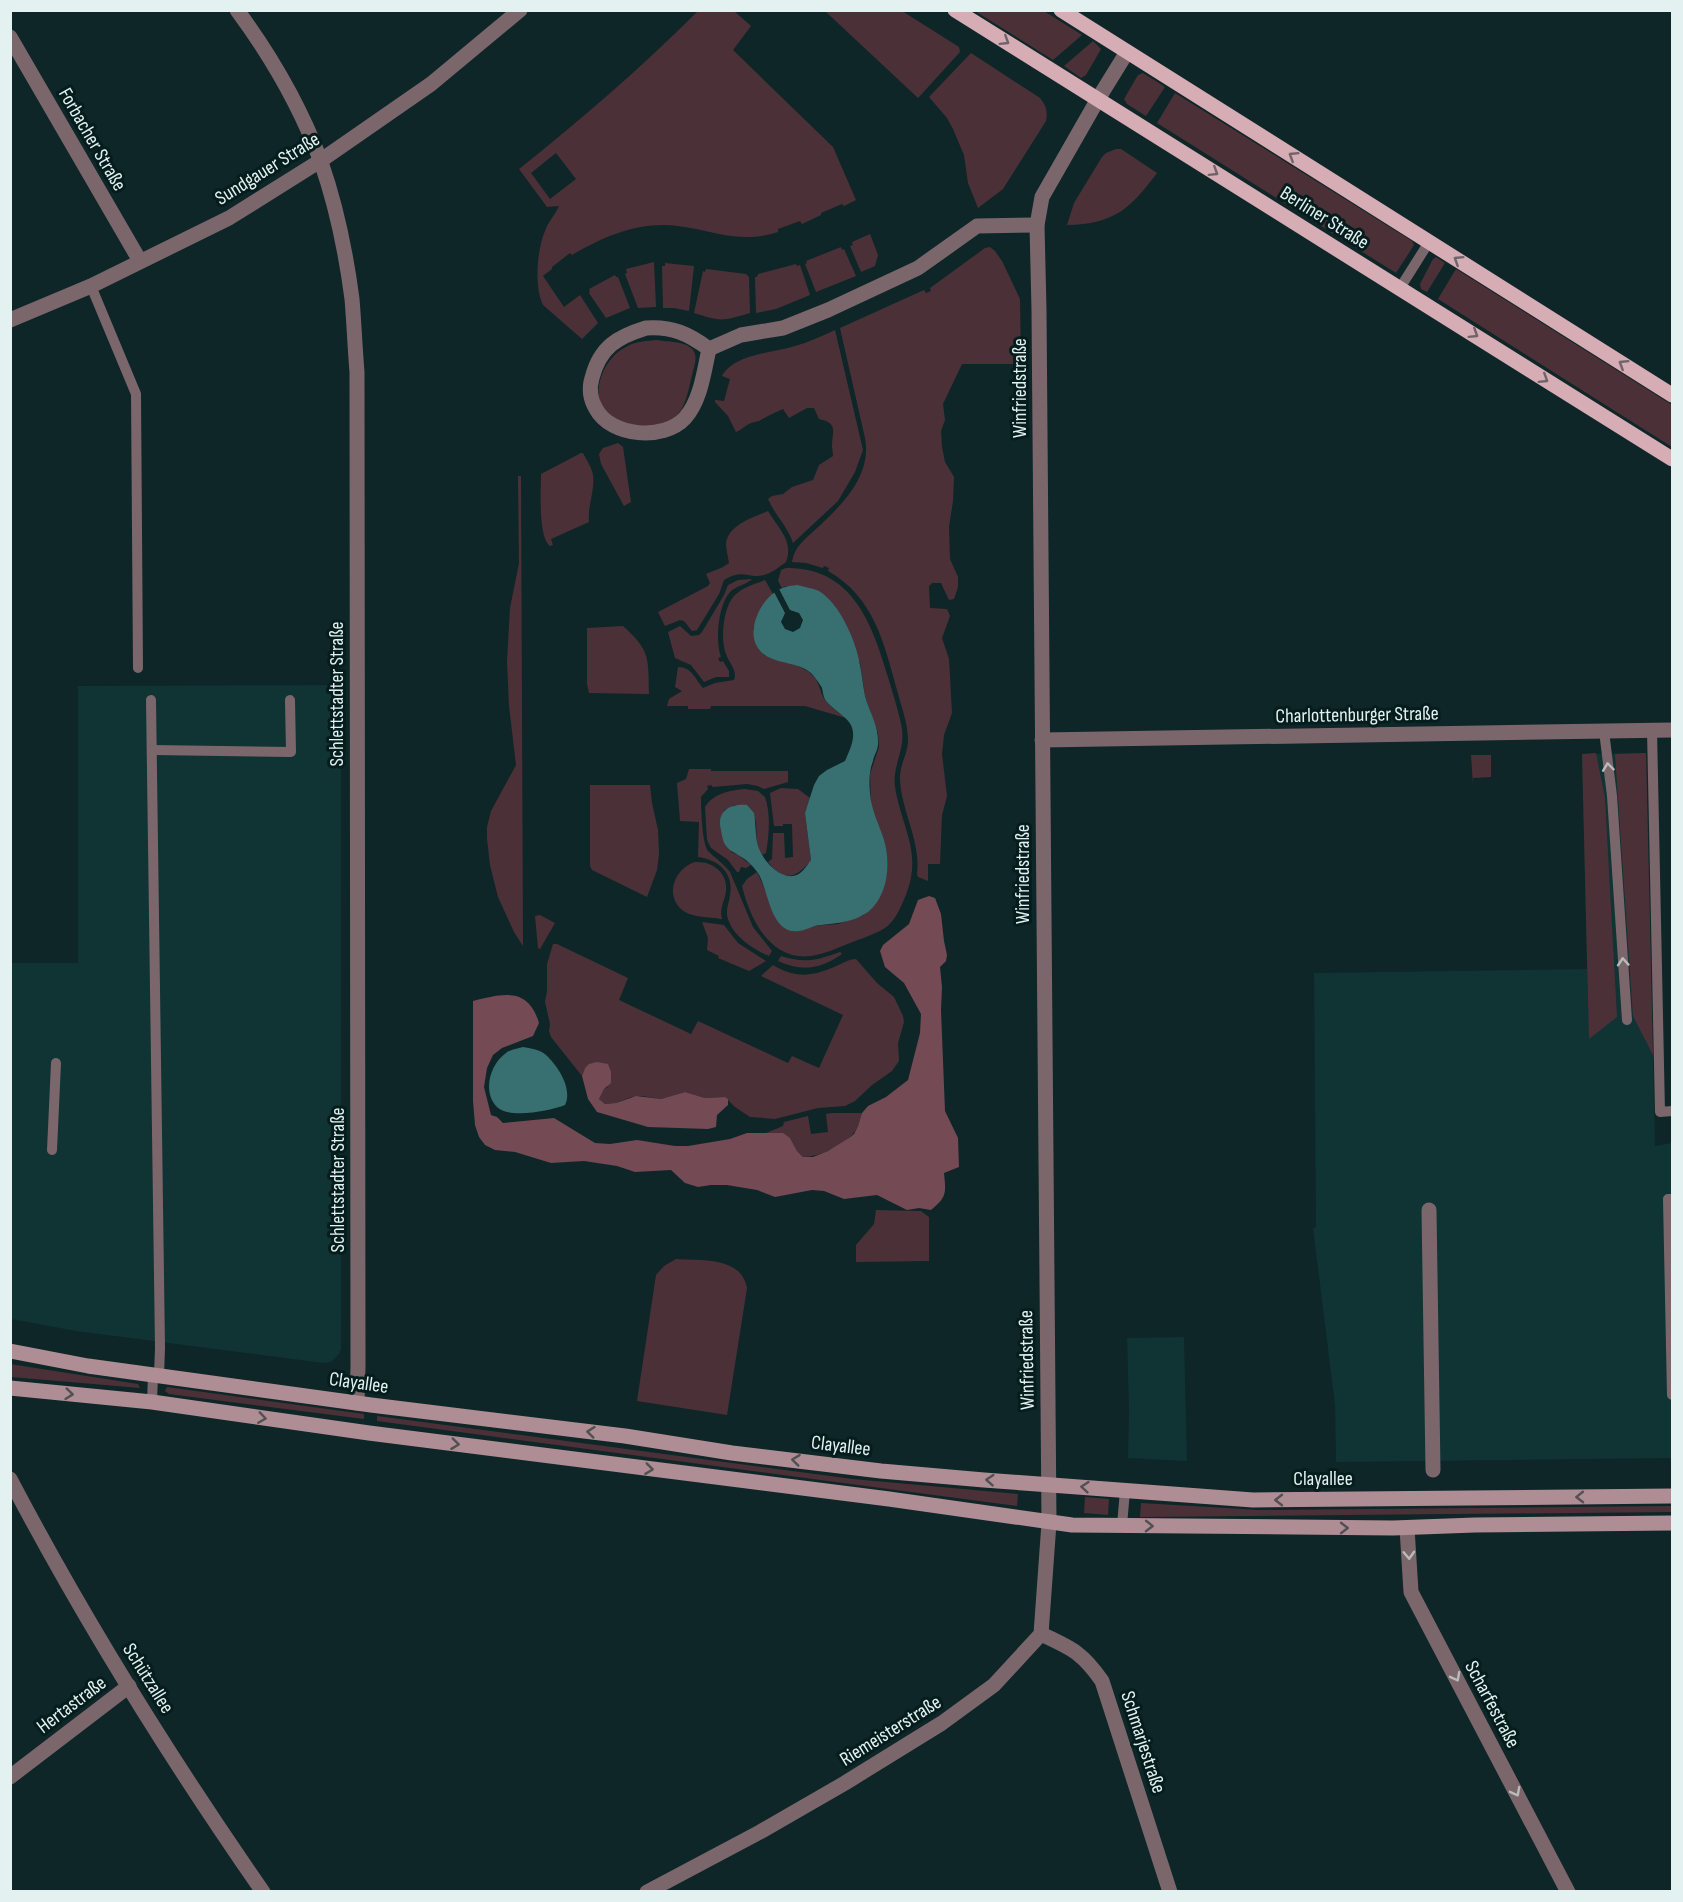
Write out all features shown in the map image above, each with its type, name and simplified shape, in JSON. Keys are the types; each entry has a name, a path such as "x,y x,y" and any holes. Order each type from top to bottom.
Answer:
{"main road":[{"name":"Berliner Straße","path":"956,10 1672,459"},
{"name":"Berliner Straße","path":"1061,10 1672,395"},
{"name":"Clayallee","path":"10,1351 88,1366 881,1471 1253,1500 1672,1496"},
{"path":"10,1388 152,1402 369,1433 889,1499 1072,1525 1407,1528 1672,1523"}],"street":[{"name":"Schlettstadter Straße","path":"237,10 291,96 321,161 339,229 352,299 357,372 357,1403"},
{"name":"Sundgauer Straße","path":"10,320 91,286 229,218 321,161 431,84 520,10"},
{"name":"Forbacher Straße","path":"10,37 140,261"},
{"name":"Winfriedstraße","path":"1049,1523 1037,225 1042,197 1127,52"},
{"path":"710,349 741,335 783,328 848,301 918,268 977,226 1037,225"},
{"path":"646,328 672,329 686,333 710,349 701,383 690,410 685,418 669,429 643,433 626,429 615,426 595,409 591,389 596,362 609,346 622,337 646,328"},
{"name":"Charlottenburger Straße","path":"1042,740 1672,730"},
{"path":"1429,1210 1433,1470"},
{"name":"Schützallee","path":"10,1479 129,1686 263,1892"},
{"path":"1041,1634 1049,1523"},
{"name":"Scharfestraße","path":"1407,1528 1411,1592 1568,1892"},
{"name":"Riemeisterstraße","path":"647,1892 845,1784 942,1723 994,1685 1041,1634"},
{"name":"Schmarjestraße","path":"1041,1634 1076,1651 1091,1665 1102,1681 1170,1892"},
{"name":"Hertastraße","path":"10,1777 129,1686"}],"lane":[{"path":"1400,288 1429,242"},
{"path":"91,286 136,394 138,668"},
{"path":"151,700 160,1357 152,1402"},
{"path":"152,750 291,752 290,700"},
{"path":"1652,730 1660,1112 1672,1111"},
{"path":"1604,731 1612,796 1627,1020"},
{"path":"52,1150 56,1063"},
{"path":"1672,1199 1668,1199 1672,1395"},
{"path":"1122,1526 1125,1491"}],"shaded area":[{"path":"698,11 734,11 751,26 733,50 833,147 856,200 821,213 802,224 800,221 778,229 778,232 763,236 726,235 664,225 639,227 594,243 572,255 570,253 543,276 564,307 580,295 598,323 582,339 543,305 540,297 538,268 540,248 546,228 559,206 547,207 519,169 611,92","holes":["556,153 576,179 550,199 531,173"]},
{"path":"825,11 902,11 959,47 960,52 918,98"},
{"path":"975,11 1044,11 1082,35 1053,60"},
{"path":"1093,41 1101,49 1086,75 1081,78 1064,66"},
{"path":"971,53 1040,98 1047,115 1046,121 1003,189 978,208 968,183 964,155 953,129 929,97"},
{"path":"1143,73 1165,87 1146,116 1127,104 1124,99 1138,75"},
{"path":"1175,93 1412,241 1414,245 1396,273 1157,123"},
{"path":"1116,149 1121,149 1157,173 1138,196 1120,212 1097,222 1067,225 1074,203 1102,157"},
{"path":"870,234 878,255 875,266 861,272 850,246 853,245 852,242"},
{"path":"841,247 856,276 816,292 805,264 806,261"},
{"path":"990,247 1002,261 1020,299 1021,364 962,364 943,404 945,420 941,431 942,447 945,462 954,477 949,527 950,559 958,577 958,587 954,599 949,600 941,583 932,583 929,586 930,608 947,609 950,616 942,638 949,659 952,713 944,735 942,754 947,796 942,815 940,864 928,864 928,881 918,877 917,874 918,862 914,838 901,792 900,775 907,750 908,734 882,639 867,608 844,582 828,571 829,568 792,562 801,544 845,500 864,465 865,438 840,328 924,290 926,293 931,291 930,288 985,248"},
{"path":"1436,257 1445,263 1427,292 1421,289 1420,284"},
{"path":"654,262 656,307 638,308 625,274 626,269"},
{"path":"665,263 694,266 689,311 663,308 662,266 665,266"},
{"path":"796,264 800,265 810,295 776,309 756,313 755,277 758,274"},
{"path":"706,269 746,274 749,277 750,313 722,319 694,313 703,271 705,272"},
{"path":"1456,269 1672,405 1672,447 1438,299"},
{"path":"615,275 618,277 630,308 606,318 589,293 589,289"},
{"path":"835,330 863,450 855,472 838,501 793,543 768,499 813,480 819,465 833,456 832,426 819,419 814,408 807,408 789,418 783,409 750,423 736,432 728,416 715,400 724,401 730,379 722,376 735,363 755,355 800,344"},
{"path":"657,340 685,344 694,352 695,361 688,394 681,410 670,421 661,425 631,425 612,417 601,405 599,398 600,380 608,363 622,349 630,345"},
{"path":"618,443 623,447 631,502 624,506 601,464 599,454 603,448"},
{"path":"581,453 589,464 593,477 589,522 551,539 553,545 550,546 546,541 542,523 541,474"},
{"path":"518,476 521,476 523,946 498,897 490,865 487,839 491,811 516,765 509,706 507,661 510,608 519,563"},
{"path":"768,511 786,541 788,554 786,562 764,575 741,574 724,580 719,594 697,630 692,631 684,621 680,620 665,626 658,612 708,586 710,583 706,574 729,563 726,543 732,531 743,522"},
{"path":"786,568 809,570 828,577 843,588 856,602 875,637 902,729 895,787 909,839 912,864 907,892 892,922 872,935 811,956 797,956 773,945 750,912 742,886 757,872 769,898 799,931 811,926 838,924 864,915 871,807 870,774 879,747 878,733 865,696 860,662 786,586 782,588 778,581 781,570"},
{"path":"752,579 731,591 723,604 718,632 721,657 718,658 720,662 723,661 729,671 729,677 716,677 704,682 691,665 675,658 668,632 680,626 691,636 699,635 728,585 738,580"},
{"path":"765,580 773,594 757,616 753,629 764,655 793,664 809,672 815,678 827,703 846,718 805,706 711,706 710,709 688,709 688,706 667,706 669,699 682,691 675,687 678,667 690,671 703,688 715,683 734,680 734,670 724,648 725,615 731,600 738,592"},
{"path":"797,585 819,591 827,597 846,624 855,645 865,696 878,738 869,781 871,799 884,840 887,859 884,889 868,912 851,920 799,931 789,930 776,919 758,873 752,865 726,845 720,824 720,818 725,810 730,807 747,805 754,813 758,846 767,862 776,871 787,876 799,874 811,860 805,813 814,785 819,776 845,761 850,749 853,737 851,726 826,701 822,688 812,674 798,666 769,657 758,648 755,641 754,625 764,603 778,590"},
{"path":"623,626 639,642 646,656 649,694 589,693 587,628"},
{"path":"341,685 341,1349 339,1354 331,1362 323,1363 76,1331 11,1319 10,963 78,963 78,686"},
{"path":"1596,753 1605,798 1617,1017 1589,1039 1582,754"},
{"path":"1646,753 1655,1146 1672,1143 1672,1458 1336,1462 1335,1405 1313,1228 1316,1227 1314,973 1587,969 1582,754"},
{"path":"1646,753 1653,1055 1633,1016 1615,754"},
{"path":"1471,755 1491,755 1491,777 1473,778 1473,785"},
{"path":"689,769 788,771 788,782 764,789 747,784 713,787 711,785 707,786 708,789 701,797 706,847 730,872 753,927 772,951 769,956 745,942 734,931 727,913 730,880 718,865 698,857 699,822 680,821 677,783 686,779"},
{"path":"590,785 650,785 658,830 659,854 657,870 647,897 592,870 590,866"},
{"path":"781,788 798,789 810,798 805,813 811,860 801,871 790,876 780,873 768,862 772,859 773,833 784,833 785,858 793,857 792,824 774,826 770,793"},
{"path":"745,789 758,791 765,797 769,817 768,839 766,853 762,855 757,843 756,822 747,805 735,805 724,810 731,852 751,865 746,868 741,867 737,872 728,860 711,848 707,840 705,807 722,794"},
{"path":"695,862 707,863 722,873 726,891 722,919 689,914 676,902 673,895 675,881 683,869"},
{"path":"929,896 935,898 941,914 947,955 946,961 940,967 945,1111 958,1138 959,1167 944,1173 943,1198 931,1210 919,1208 907,1210 877,1195 844,1199 824,1191 812,1190 775,1197 757,1190 727,1185 698,1187 685,1183 671,1170 635,1172 617,1166 584,1161 551,1163 515,1152 495,1150 485,1145 479,1137 475,1125 473,1101 473,1001 504,995 521,998 528,1003 539,1023 533,1036 502,1048 493,1055 487,1068 484,1087 491,1115 503,1123 554,1118 595,1143 610,1144 637,1140 688,1146 730,1139 747,1133 783,1133 790,1138 803,1157 813,1157 828,1151 854,1134 862,1113 868,1106 886,1097 908,1080 920,1033 921,1014 904,983 885,967 880,951 883,945 909,924 918,900"},
{"path":"540,915 555,923 540,949 538,948 535,916"},
{"path":"702,922 724,925 738,943 766,961 749,971 718,958 719,956 707,950 708,938"},
{"path":"553,944 628,978 619,1000 691,1034 698,1021 788,1063 792,1056 819,1068 843,1015 761,976 773,965 788,972 803,975 826,970 856,959 877,983 894,997 903,1016 904,1022 898,1043 899,1061 892,1071 855,1101 845,1106 818,1108 775,1119 750,1117 725,1097 705,1098 685,1092 661,1099 642,1096 605,1104 599,1099 604,1089 608,1087 585,1068 582,1076 551,1037 549,1031 550,1024 545,1002 547,964"},
{"path":"840,952 842,954 819,966 803,968 778,961 781,956 796,960 809,960"},
{"path":"523,1047 541,1052 555,1065 566,1085 565,1105 550,1110 511,1113 503,1111 492,1101 489,1086 496,1064 508,1052"},
{"path":"597,1062 608,1064 611,1072 611,1083 604,1089 599,1099 605,1104 636,1096 661,1099 685,1092 705,1098 725,1097 728,1099 728,1105 717,1115 716,1127 708,1129 648,1127 597,1112 588,1099 582,1076 589,1064"},
{"path":"862,1113 858,1127 851,1136 832,1149 817,1155 803,1157 790,1138 766,1133 783,1126 784,1122 808,1116 811,1134 828,1132 826,1114"},
{"path":"876,1210 921,1211 929,1217 929,1261 856,1262 856,1245 874,1224"},
{"path":"676,1259 719,1262 728,1265 737,1270 747,1288 727,1415 637,1401 656,1275 664,1266"},
{"path":"1184,1337 1187,1461 1128,1458 1127,1338"},
{"path":"10,1364 138,1384 140,1388 11,1377"},
{"path":"167,1387 364,1414 364,1419 169,1394 165,1391"},
{"path":"377,1416 853,1479 1018,1494 1017,1506 377,1421"},
{"path":"1085,1497 1109,1499 1108,1515 1084,1513"},
{"path":"1141,1503 1259,1510 1672,1506 1672,1512 1140,1517"}],"pier":[{"path":"778,587 790,610 799,613 803,620 800,628 793,632 785,629 781,622 785,613 773,590"}]}
